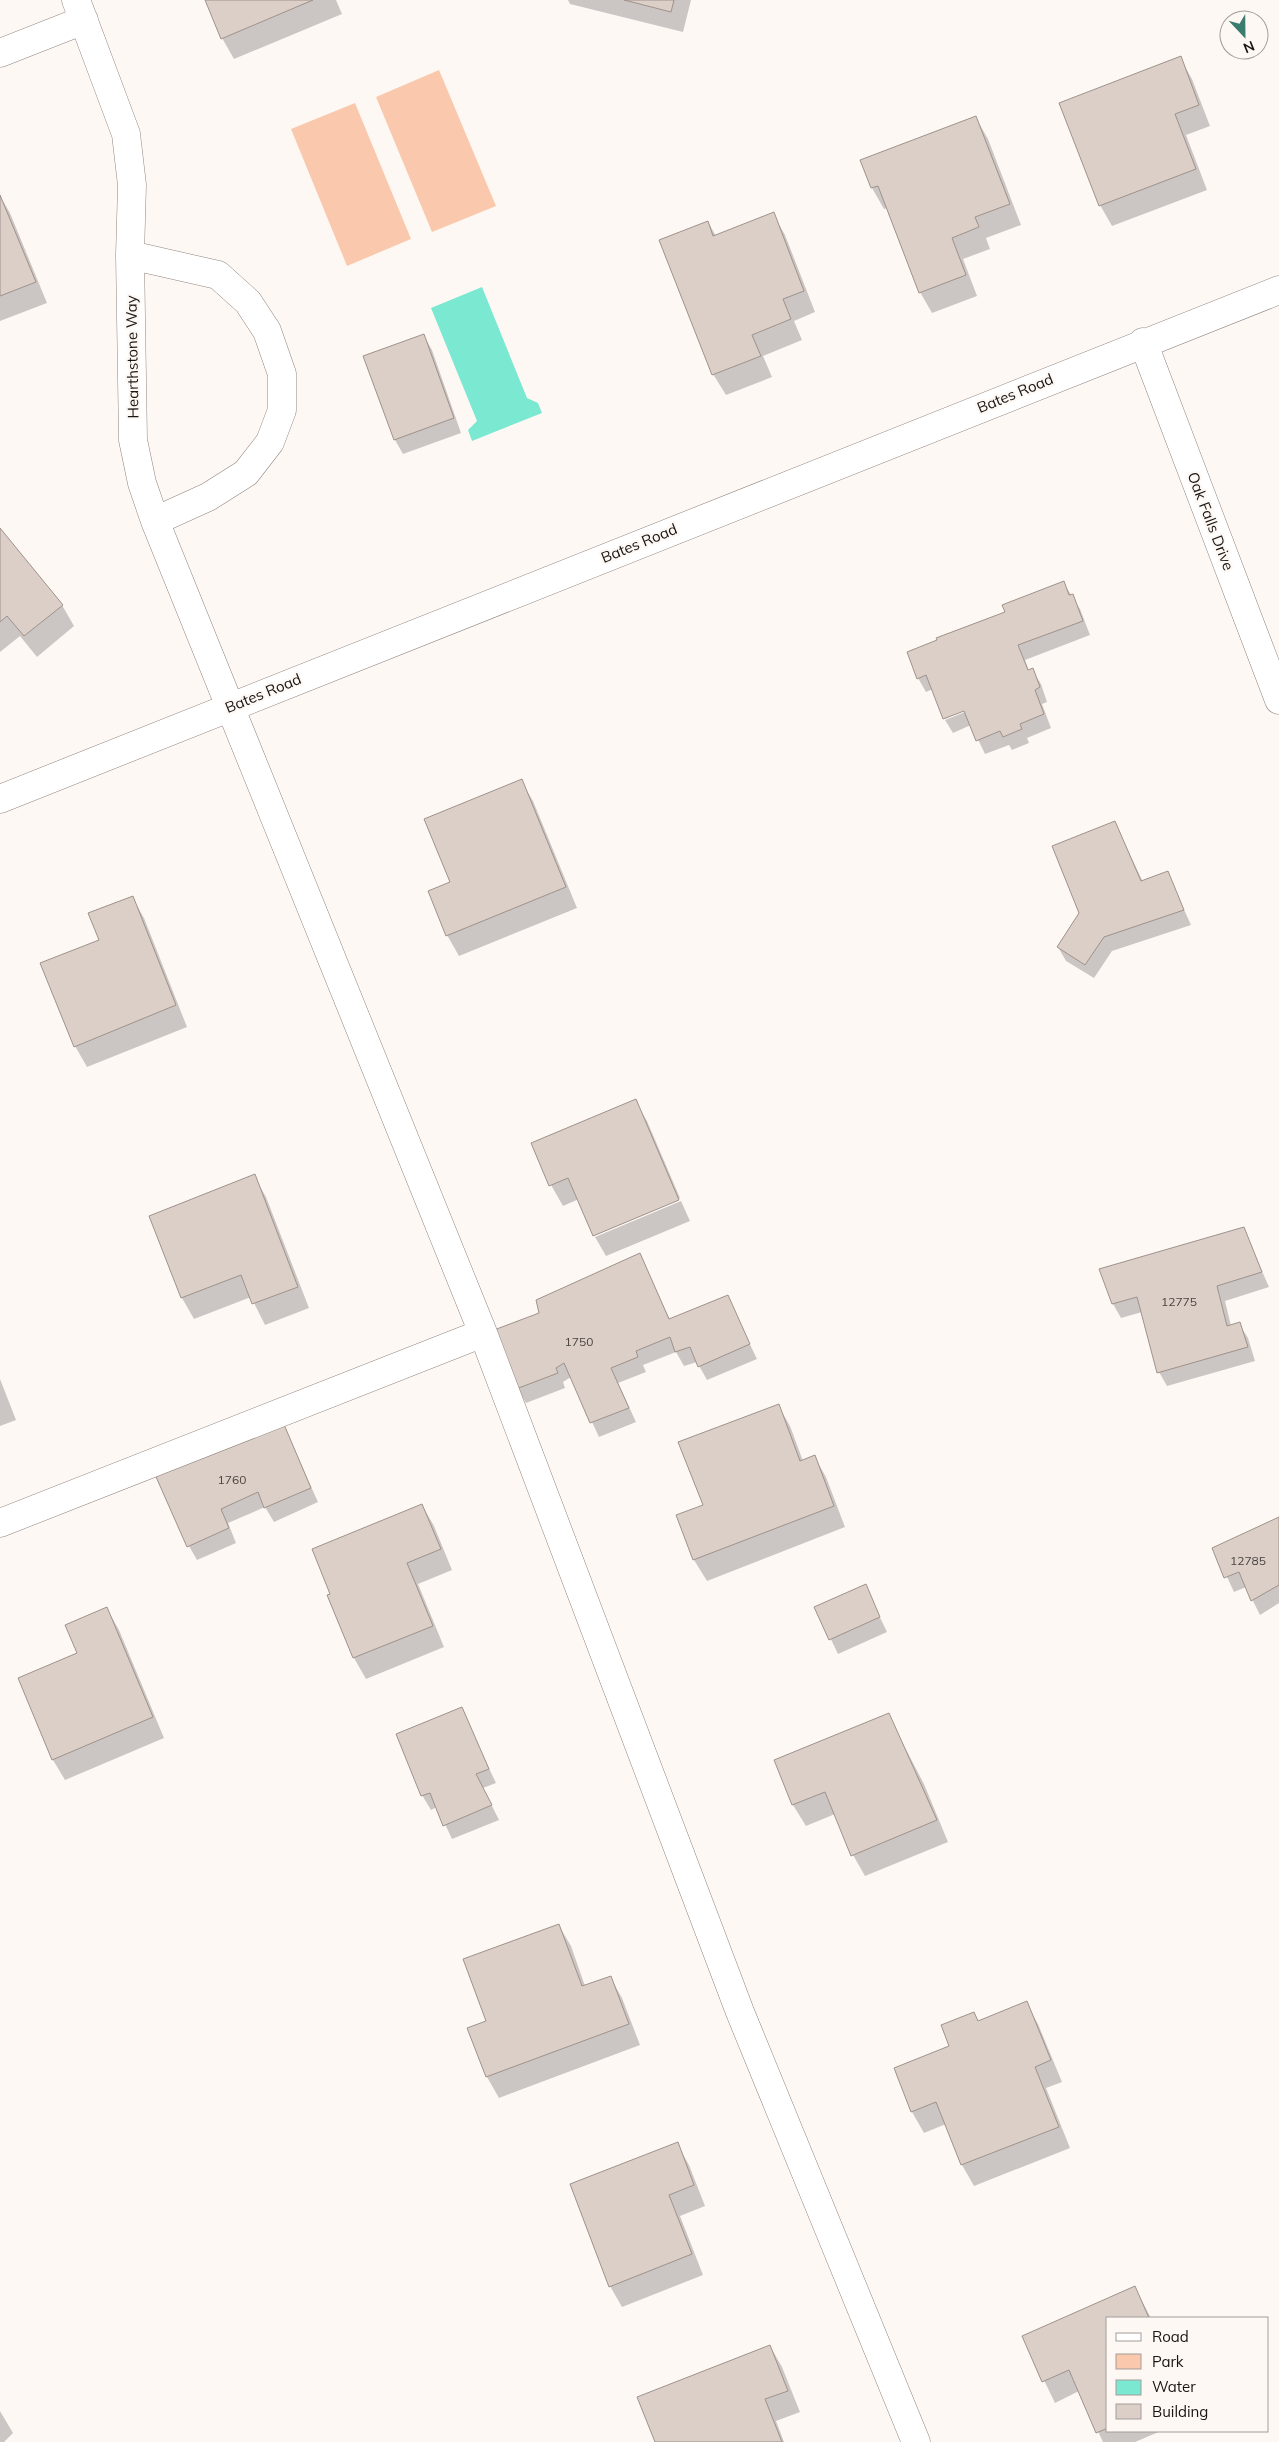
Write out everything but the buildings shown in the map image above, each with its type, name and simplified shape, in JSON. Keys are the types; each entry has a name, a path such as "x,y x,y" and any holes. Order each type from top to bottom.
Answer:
{"street":[{"path":"0,53 80,10"},
{"name":"Hearthstone Way","path":"80,10 126,134 132,185 130,255 133,440 142,483 155,521 483,1333 740,2012 916,2442"},
{"path":"130,255 218,275 248,302 262,324 282,374 282,410 270,442 246,473 208,497 155,521"},
{"name":"Bates Road","path":"0,799 1143,342 1279,290"},
{"name":"Oak Falls Drive","path":"1143,342 1279,700"},
{"path":"0,1523 483,1333"}],"green space":[{"path":"439,70 496,206 432,232 376,97"},
{"path":"355,103 411,239 347,266 291,129"}],"water":[{"path":"482,287 527,398 538,403 542,413 472,441 468,430 477,421 431,308"}]}
